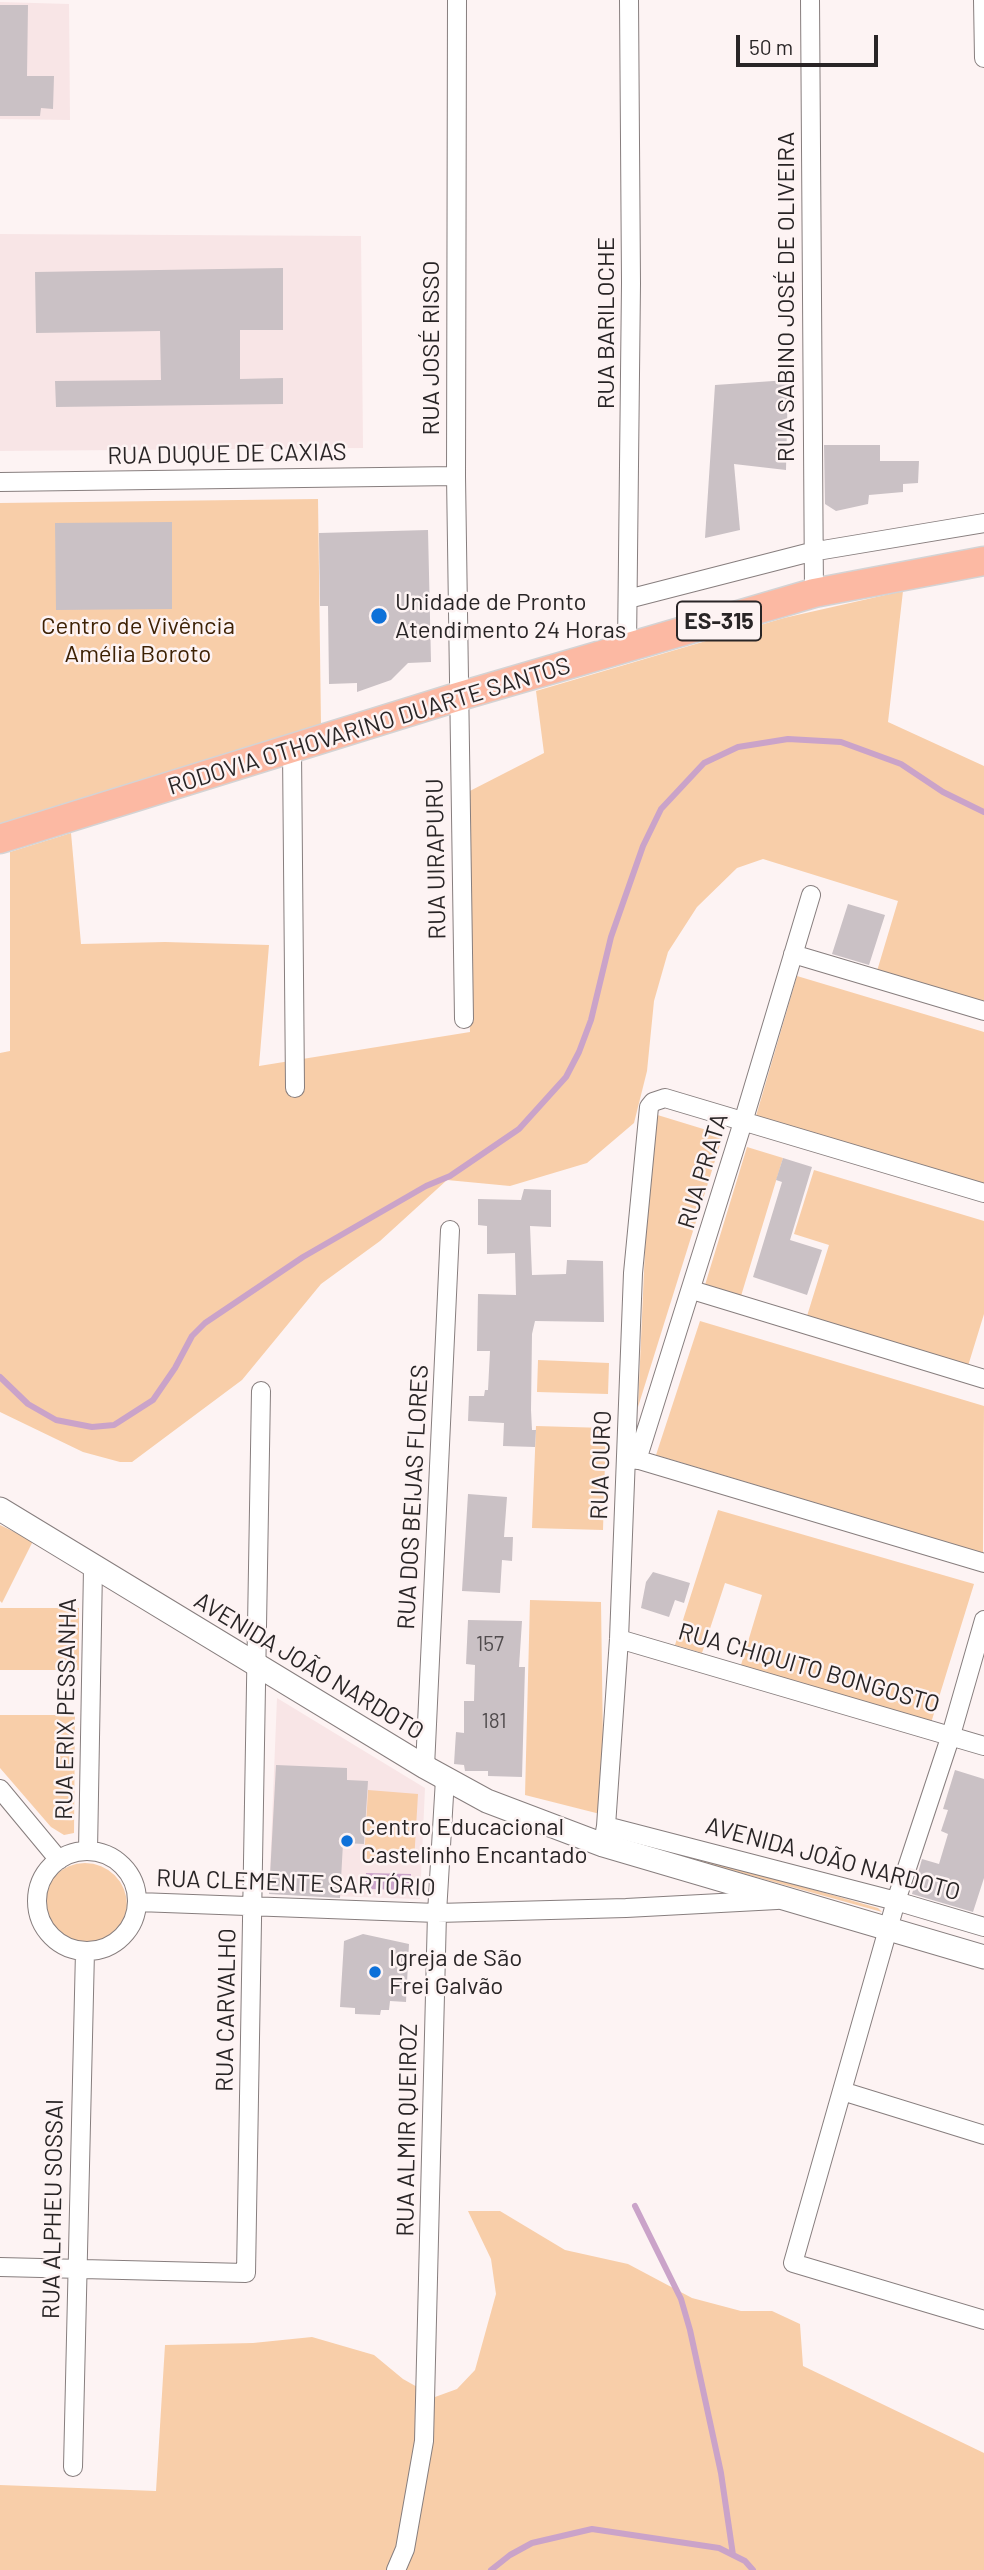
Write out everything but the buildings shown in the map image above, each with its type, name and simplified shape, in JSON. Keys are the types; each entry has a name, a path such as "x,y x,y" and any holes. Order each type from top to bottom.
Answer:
{"main road":[{"name":"RODOVIA OTHOVARINO DUARTE SANTOS","path":"0,839 457,697 814,593 984,561"}],"street":[{"name":"RUA JOSÉ RISSO","path":"457,0 457,697"},
{"name":"RUA BARILOCHE","path":"627,647 629,0"},
{"name":"RUA SABINO JOSÉ DE OLIVEIRA","path":"810,0 811,552 814,593"},
{"path":"983,0 984,58"},
{"name":"RUA DUQUE DE CAXIAS","path":"0,482 456,476"},
{"path":"628,599 811,552 984,523"},
{"name":"RUA UIRAPURU","path":"457,697 464,1019"},
{"path":"292,750 295,1088"},
{"name":"RUA PRATA","path":"632,1458 692,1290 811,895"},
{"path":"793,954 984,1011"},
{"name":"RUA OURO","path":"605,1835 632,1458 633,1273 649,1107 653,1102 665,1098 743,1122"},
{"path":"743,1122 984,1193"},
{"name":"RUA DOS BEIJAS FLORES","path":"425,1767 450,1230"},
{"path":"692,1290 984,1379"},
{"name":"RUA CARVALHO","path":"75,2270 246,2273 261,1391"},
{"path":"632,1458 984,1563"},
{"name":"AVENIDA JOÃO NARDOTO","path":"0,1510 445,1779 529,1819 896,1901 984,1927"},
{"name":"RUA ERIX PESSANHA","path":"88,1851 93,1568"},
{"path":"984,1620 951,1735 896,1901 793,2263 984,2320"},
{"name":"RUA CHIQUITO BONGOSTO","path":"619,1639 984,1745"},
{"name":"RUA ALMIR QUEIROZ","path":"396,2570 405,2549 424,2441 437,1913 445,1779"},
{"path":"0,1789 59,1860"},
{"name":"AVENIDA JOÃO NARDOTO","path":"605,1835 787,1899 984,1957"},
{"path":"88,1851 113,1858 124,1866 131,1876 138,1902 132,1924 126,1933 107,1947 85,1951 74,1950 54,1940 38,1912 37,1900 43,1877 59,1860 88,1851"},
{"name":"RUA CLEMENTE SARTÓRIO","path":"138,1902 437,1913 626,1908 787,1899"},
{"name":"RUA ALPHEU SOSSAI","path":"73,2467 75,2270 85,1951"},
{"path":"842,2091 984,2135"},
{"path":"0,2267 75,2270"}],"shaded area":[{"path":"0,2 69,4 70,120 0,119"},
{"path":"0,234 361,236 363,448 0,451"},
{"name":"Centro Educacional Castelinho Encantado","path":"277,1698 425,1788 420,1899 269,1894"},
{"path":"366,1873 411,1874 410,1890 365,1889"}],"green space":[{"name":"Centro de Vivência Amélia Boroto","path":"318,499 321,725 0,826 0,503"},
{"path":"903,591 888,722 984,766 984,1003 877,971 898,901 763,859 737,868 697,907 668,952 654,1001 647,1071 634,1123 587,1163 510,1186 447,1180 380,1241 321,1284 242,1380 132,1462 120,1462 83,1452 0,1412 0,1053 10,1051 10,852 71,833 81,944 165,942 269,945 259,1066 470,1032 462,795 544,753 536,691 784,618"},
{"path":"797,976 984,1032 984,1184 756,1116"},
{"path":"651,1113 723,1135 638,1407"},
{"path":"747,1147 783,1158 741,1296 705,1285"},
{"path":"814,1170 984,1221 984,1314 968,1366 807,1316 829,1245 794,1234"},
{"path":"700,1321 984,1406 983,1553 656,1455"},
{"path":"538,1360 609,1363 608,1394 537,1392"},
{"path":"536,1426 606,1428 603,1530 532,1528"},
{"path":"718,1510 974,1584 931,1723 741,1665 762,1595 725,1583 702,1653 675,1645"},
{"path":"0,1525 33,1541 2,1603 0,1601"},
{"path":"530,1600 601,1602 604,1815 525,1795"},
{"path":"0,1608 79,1608 79,1670 0,1670"},
{"path":"0,1715 75,1715 74,1833 64,1835 51,1827 0,1768"},
{"path":"368,1790 418,1794 414,1862 364,1861"},
{"path":"621,1835 878,1908 882,1912 619,1839"},
{"path":"85,1863 101,1866 115,1875 124,1889 127,1905 124,1921 115,1935 101,1944 85,1947 69,1944 55,1935 46,1921 43,1905 46,1889 55,1875 69,1866"},
{"path":"468,2211 500,2211 565,2250 628,2264 692,2298 741,2311 772,2311 800,2324 803,2366 984,2453 984,2570 0,2570 0,2485 156,2491 165,2345 253,2343 312,2337 374,2355 403,2379 435,2397 457,2389 475,2370 496,2294 491,2259"}],"waterway":[{"path":"0,1377 28,1404 56,1420 92,1427 114,1425 153,1400 175,1368 192,1336 205,1323 303,1257 426,1186 450,1176 519,1129 566,1077 579,1052 591,1020 611,937 643,846 661,809 704,763 738,747 788,739 841,742 901,764 943,792 984,812"},
{"path":"635,2206 681,2299 690,2330 721,2473 733,2555"},
{"path":"491,2570 532,2543 592,2529 719,2548 745,2561 753,2570"}],"place":[{"name":"Unidade de Pronto Atendimento 24 Horas","path":"379,616"},
{"name":"Centro Educacional Castelinho Encantado","path":"347,1841"},
{"name":"Igreja de São Frei Galvão","path":"375,1972"}]}
